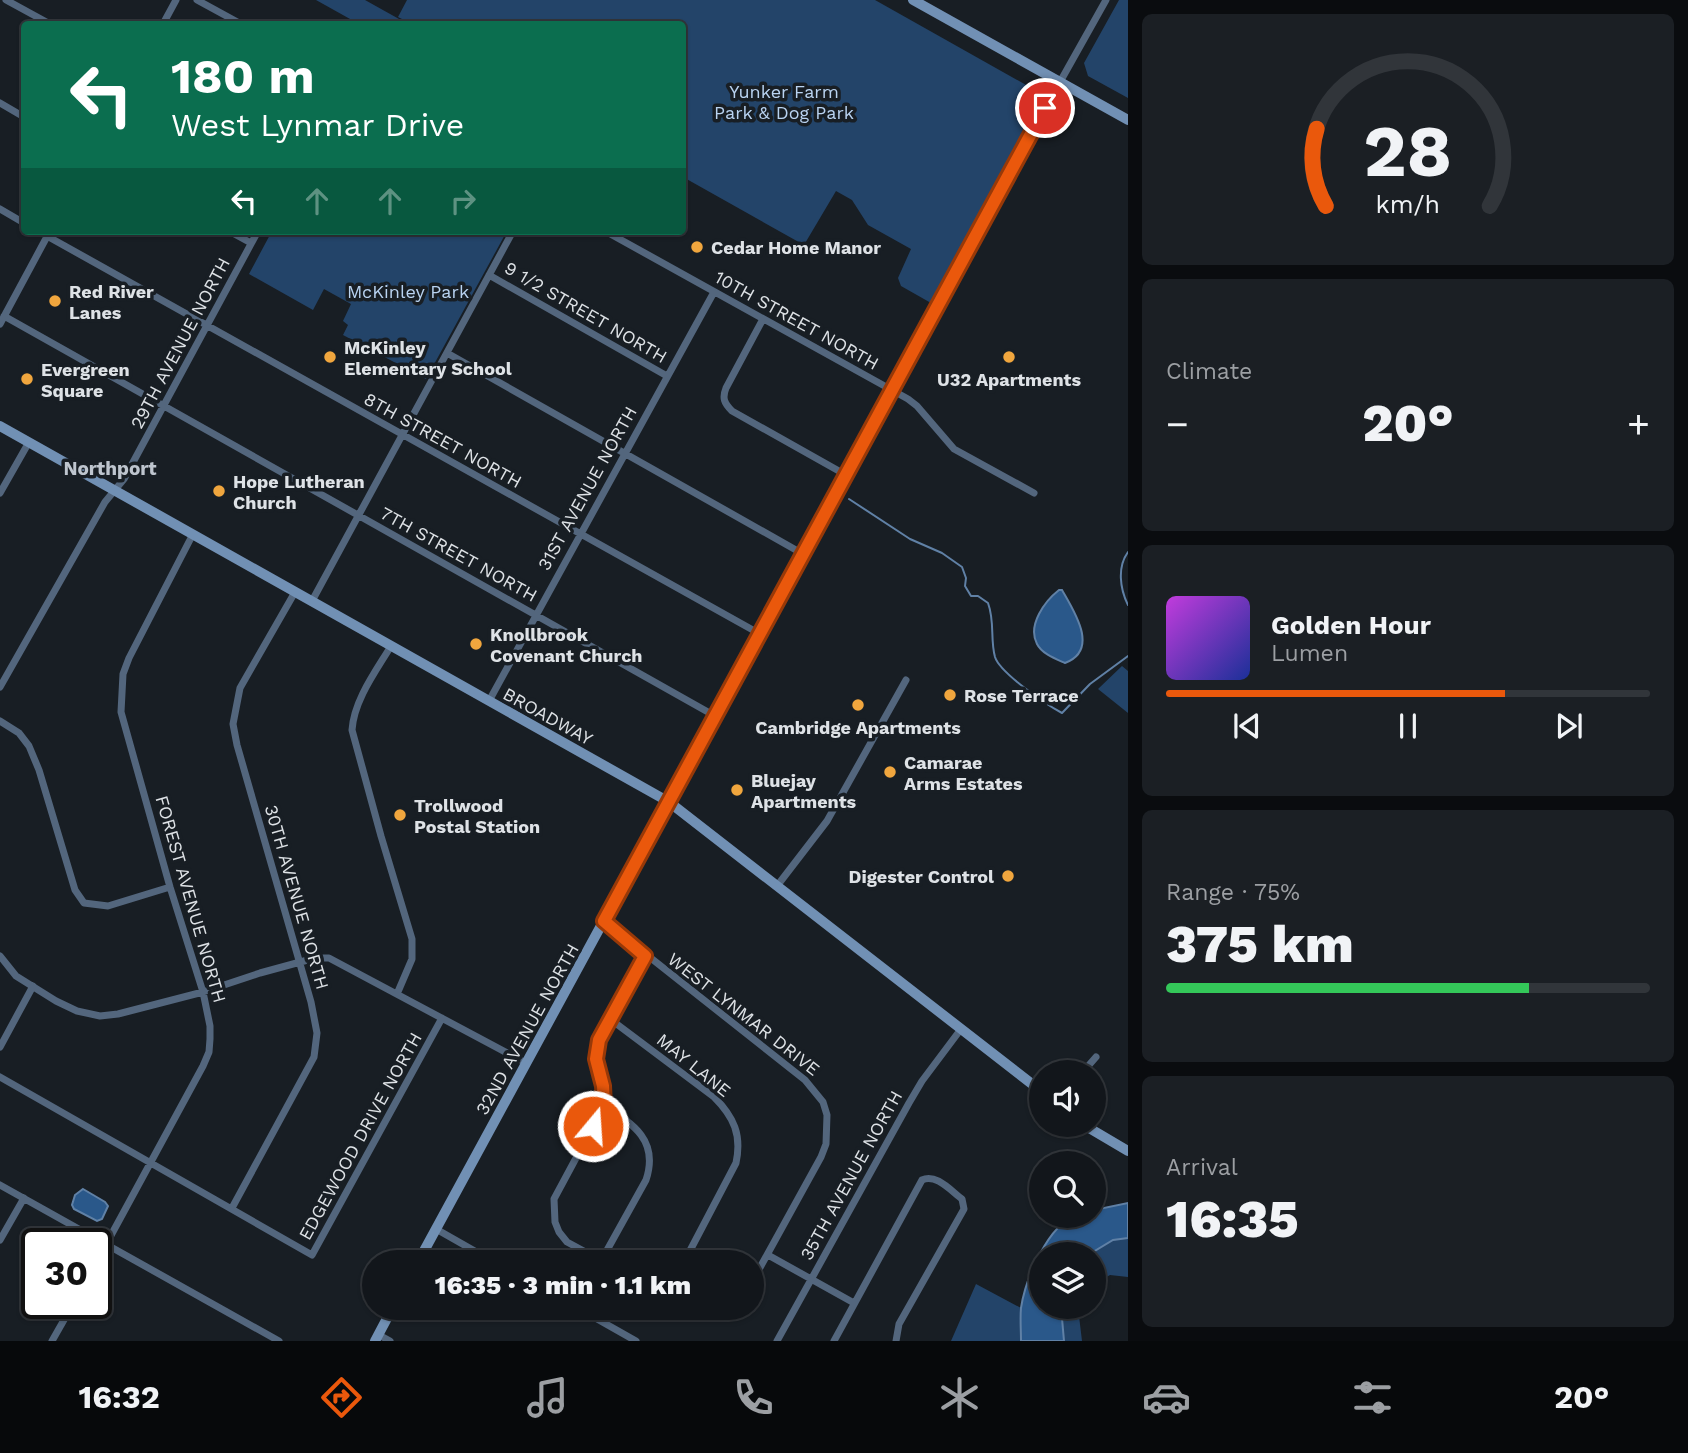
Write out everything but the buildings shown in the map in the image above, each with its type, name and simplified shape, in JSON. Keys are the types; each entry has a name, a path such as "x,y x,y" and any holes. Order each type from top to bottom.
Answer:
{"street":[{"path":"6,0 44,21"},
{"path":"165,21 176,0"},
{"path":"197,0 236,21"},
{"path":"913,0 1128,120"},
{"name":"32ND AVENUE NORTH","path":"425,1250 1106,0"},
{"path":"0,103 21,115"},
{"path":"0,209 21,221"},
{"path":"2,320 48,235"},
{"name":"8TH STREET NORTH","path":"51,235 760,634"},
{"path":"236,235 251,243"},
{"name":"29TH AVENUE NORTH","path":"0,687 105,502 124,479 256,235"},
{"path":"312,601 511,235"},
{"name":"10TH STREET NORTH","path":"612,235 918,406 954,449 1034,493"},
{"name":"9 1/2 STREET NORTH","path":"489,275 667,376"},
{"name":"31ST AVENUE NORTH","path":"489,701 714,292"},
{"path":"763,319 726,387 723,396 725,404 732,411 846,475"},
{"name":"7TH STREET NORTH","path":"2,320 164,406 715,716"},
{"path":"447,353 803,554"},
{"name":"BROADWAY","path":"0,426 669,802 1029,1082"},
{"path":"0,494 29,442"},
{"name":"FOREST AVENUE NORTH","path":"112,1235 209,1052 210,1026 203,992 170,887 121,712 123,674 129,658 193,534"},
{"name":"30TH AVENUE NORTH","path":"232,1208 307,1072 317,1047 313,1012 300,962 233,724 240,688 295,592"},
{"path":"391,646 362,697 353,717 352,730 380,836 412,939 412,959 397,993"},
{"path":"776,886 827,821 906,680"},
{"path":"0,721 19,733 29,746 39,770 75,890 84,903 108,906 170,887"},
{"name":"WEST LYNMAR DRIVE","path":"604,921 805,1080 822,1102 827,1115 826,1144 764,1262"},
{"path":"0,956 16,976 56,1001 77,1011 100,1016 118,1014 203,992 300,962 329,958 526,1063"},
{"path":"582,1250 567,1242 559,1232 555,1222 554,1199 604,1106 603,1086 596,1059 599,1040 645,956"},
{"path":"0,1047 33,986"},
{"name":"EDGEWOOD DRIVE NORTH","path":"0,1077 312,1255 442,1018"},
{"name":"MAY LANE","path":"610,1019 714,1097 736,1126 736,1163 690,1250"},
{"name":"35TH AVENUE NORTH","path":"777,1341 916,1091 961,1029"},
{"path":"604,1106 625,1118 645,1139 651,1166 609,1250"},
{"path":"1102,1137 1128,1151"},
{"path":"834,1341 922,1180 934,1178 962,1199 964,1209 900,1324 896,1341"},
{"path":"0,1185 78,1228"},
{"path":"0,1240 24,1198"},
{"path":"436,1229 473,1250"},
{"path":"112,1247 279,1341"},
{"path":"768,1255 854,1303"},
{"path":"52,1341 64,1319"},
{"path":"386,1320 377,1338 390,1341"},
{"path":"599,1320 636,1341"},
{"path":"258,1341 263,1332"}],"green space":[{"path":"316,0 365,0 403,21 354,21"},
{"name":"Yunker Farm Park & Dog Park","path":"407,0 875,0 1044,95 931,303 901,286 898,278 911,249 868,225 852,200 836,191 804,245 686,179 686,21 406,21 398,17"},
{"path":"1119,0 1128,0 1128,98 1088,76 1084,63"},
{"name":"McKinley Park","path":"270,235 505,235 426,379 343,335 348,325 343,321 351,304 324,289 313,310 249,274"},
{"path":"1122,666 1128,671 1128,713 1098,689"},
{"path":"1128,1238 1128,1277 1110,1275 1106,1277 1106,1244 1113,1240"},
{"path":"976,1284 1021,1308 1021,1341 951,1341"},
{"path":"1062,1319 1079,1319 1082,1341 1064,1341"}],"shaded area":[{"path":"1059,590 1062,590 1077,619 1083,640 1075,657 1065,663 1042,651 1034,637 1039,614"},
{"path":"83,1189 108,1206 102,1219 97,1221 74,1209 72,1205 75,1195"},
{"path":"1128,1203 1128,1238 1113,1240 1106,1244 1106,1242 1047,1242 1059,1228 1106,1228 1106,1208"},
{"path":"1029,1278 1029,1319 1062,1319 1064,1341 1021,1341 1021,1312"}],"waterway":[{"path":"849,499 910,539 942,553 962,567 966,578 965,586 971,596 978,596 988,603 995,657 999,664 1025,688 1062,713 1090,684 1128,656"},
{"path":"1128,552 1122,564 1121,578 1128,605"}],"place":[{"name":"Cedar Home Manor","path":"697,247"},
{"name":"Red River Lanes","path":"55,301"},
{"name":"McKinley Elementary School","path":"330,357"},
{"name":"U32 Apartments","path":"1009,357"},
{"name":"Evergreen Square","path":"27,379"},
{"name":"Hope Lutheran Church","path":"219,491"},
{"name":"Knollbrook Covenant Church","path":"476,644"},
{"name":"Rose Terrace","path":"950,695"},
{"name":"Cambridge Apartments","path":"858,705"},
{"name":"Camarae Arms Estates","path":"890,772"},
{"name":"Bluejay Apartments","path":"737,790"},
{"name":"Trollwood Postal Station","path":"400,815"},
{"name":"Digester Control","path":"1008,876"}],"district":[{"name":"Northport","path":"110,468"}],"route":[{"path":"593,1126 604,1106 603,1086 596,1059 599,1040 645,956 604,921 1045,108"}]}
